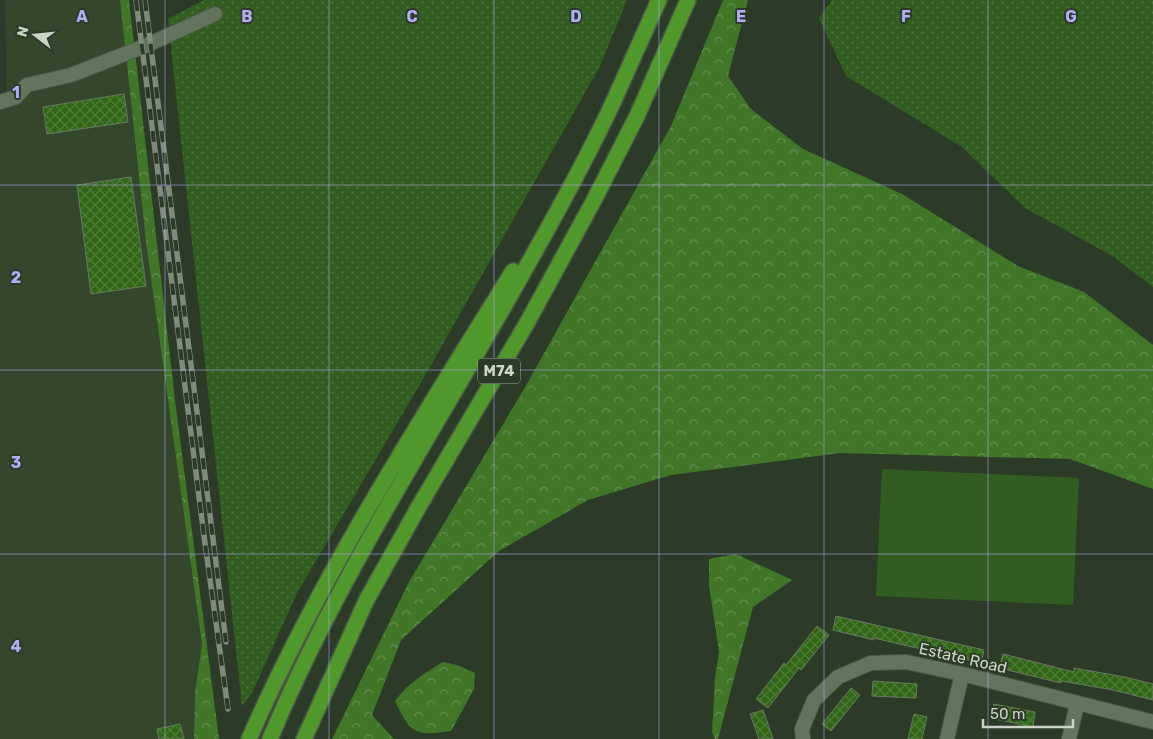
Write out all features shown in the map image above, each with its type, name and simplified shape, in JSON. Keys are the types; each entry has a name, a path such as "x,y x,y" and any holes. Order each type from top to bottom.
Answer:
{"highway":[{"name":"M74","path":"266,737 341,588 392,496 514,288 567,192 610,108 659,0"},
{"name":"M74","path":"304,739 366,602 418,508 527,324 593,202 637,116 688,0"},
{"path":"249,739 263,706 325,584 355,531 610,108"}],"street":[{"path":"0,102 16,97 26,84 71,75 145,46 215,14"},
{"name":"Estate Road","path":"803,739 802,729 814,700 838,677 871,663 906,662 962,674 1153,722"},
{"path":"947,739 962,674"},
{"path":"1069,739 1076,704"}],"shaded area":[{"path":"5,0 120,0 146,242 202,644 195,692 194,739 0,739 0,107 7,105"}],"green space":[{"path":"120,0 129,0 175,400 219,739 194,739 195,692 202,644 146,242"},
{"path":"204,0 627,0 600,66 426,374 297,593 252,693 242,706 168,19"},
{"path":"723,0 748,0 728,76 751,109 803,149 902,194 1018,266 1084,292 1153,345 1153,489 1070,459 840,453 671,475 588,500 499,551 401,640 372,715 394,739 332,739 409,582 524,389 671,126"},
{"path":"832,0 1153,0 1153,287 1114,257 1025,208 962,147 846,76 819,18"},
{"path":"882,469 1079,478 1073,605 876,596"},
{"path":"736,554 792,580 753,607 718,739 715,739 712,732 715,678 719,652 709,585 709,559"},
{"path":"443,662 457,665 475,673 474,689 451,731 429,733 415,730 405,720 395,701 411,683"}],"building":[{"path":"124,94 128,122 47,134 43,107"},
{"path":"131,177 146,286 91,294 77,185"},
{"path":"836,616 984,650 981,663 833,630"},
{"path":"817,626 829,635 801,670 799,668 768,708 756,699 784,663 786,665"},
{"path":"1003,654 1074,672 1074,668 1153,684 1153,700 1113,690 1061,681 1061,683 999,668"},
{"path":"873,681 917,684 916,698 872,696"},
{"path":"851,688 860,695 831,731 822,724"},
{"path":"994,704 1035,712 1033,727 990,718"},
{"path":"763,710 773,739 759,739 750,714"},
{"path":"914,714 927,717 922,739 908,739"},
{"path":"180,724 184,739 159,739 157,729"}],"railway":[{"path":"136,0 204,536 228,709"},
{"path":"145,0 226,642"}]}
